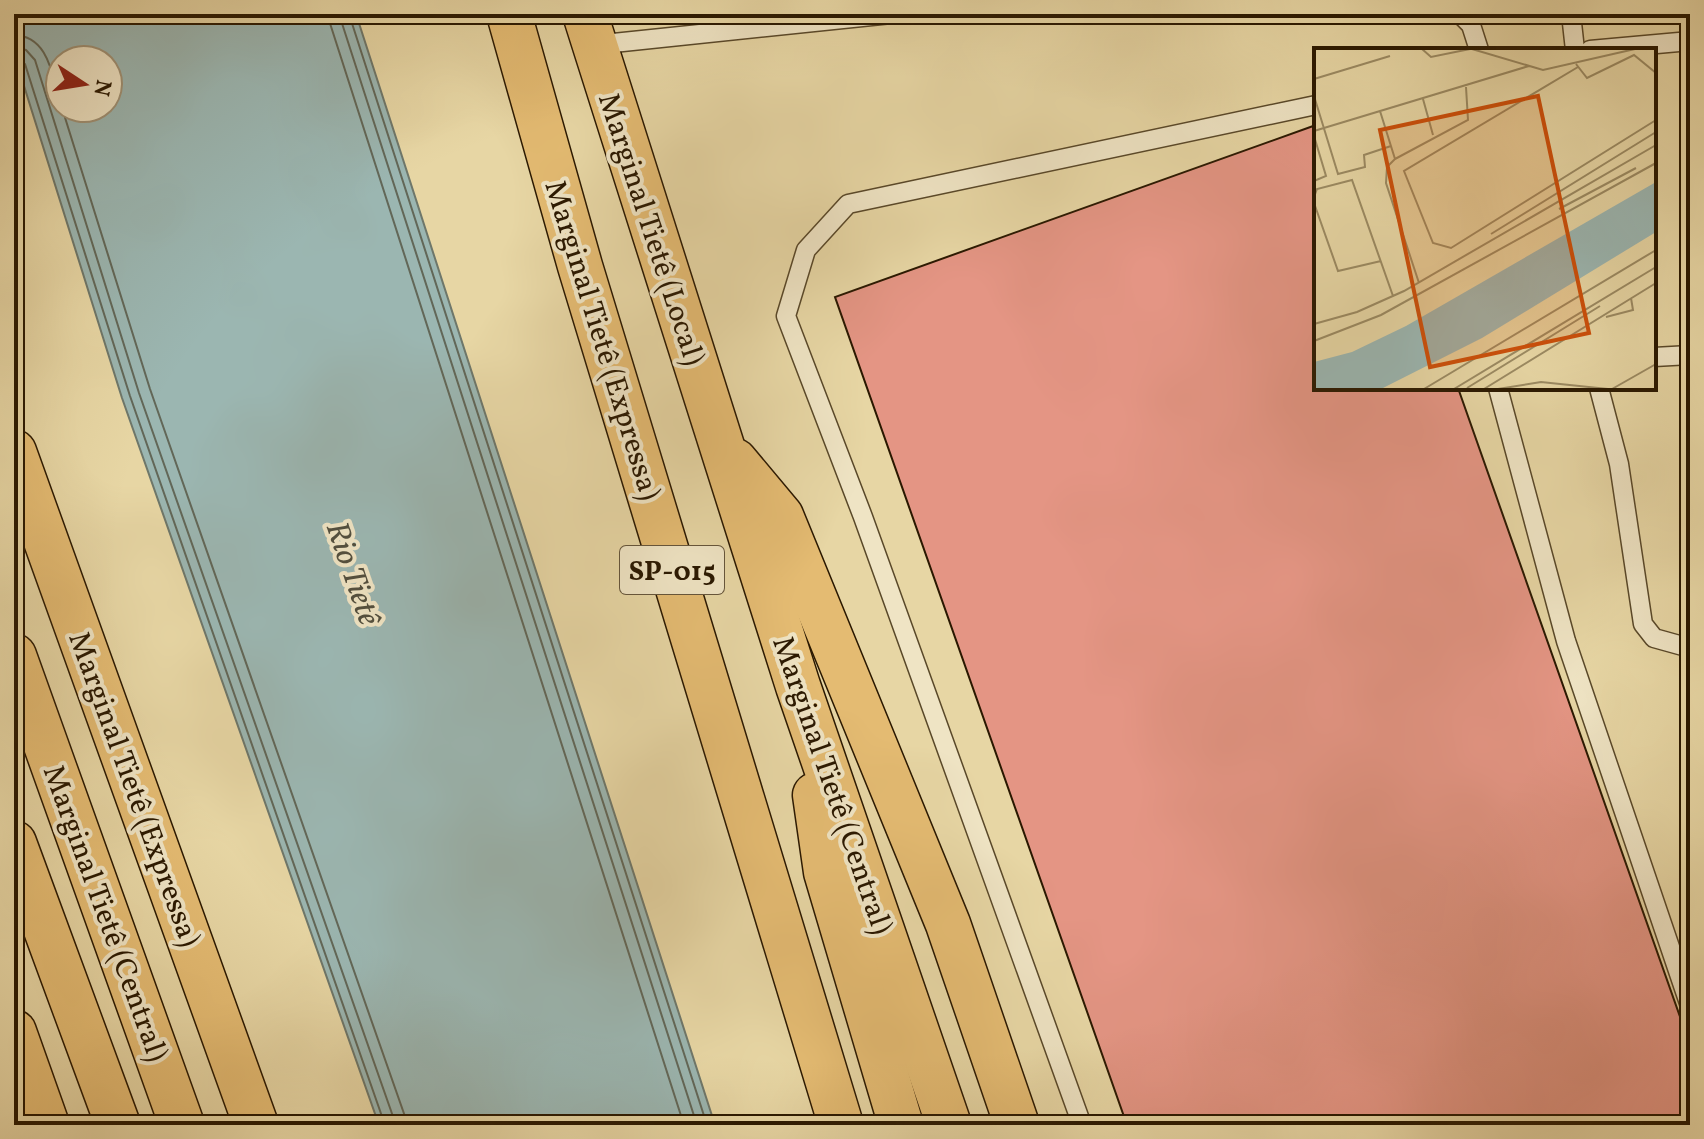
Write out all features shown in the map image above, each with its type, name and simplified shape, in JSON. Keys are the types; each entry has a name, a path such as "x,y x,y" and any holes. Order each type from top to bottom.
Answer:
{"highway":[{"name":"Marginal Tietê (Expressa)","path":"509,14 585,281 841,1125"},
{"name":"Marginal Tietê (Local)","path":"590,30 720,444"},
{"name":"Marginal Tietê (Central)","path":"720,444 798,686 949,1125"},
{"path":"720,444 781,516 948,924 1017,1125"},
{"name":"Marginal Tietê (Expressa)","path":"14,452 256,1125"},
{"name":"Marginal Tietê (Central)","path":"15,657 182,1125"},
{"path":"798,686 826,872 901,1125"},
{"path":"14,843 118,1125"},
{"path":"14,1032 42,1123"}],"lane":[{"path":"590,30 891,14"},
{"path":"1460,14 1471,25 1478,48"},
{"path":"1571,14 1575,48"},
{"path":"1612,48 1690,41"},
{"path":"1082,1125 863,517 786,316 806,250 848,204 1314,105"},
{"path":"1656,357 1690,355"},
{"path":"1499,390 1566,641 1690,1006"},
{"path":"1600,390 1619,464 1643,624 1654,638 1690,648"}],"water":[{"name":"Rio Tietê","path":"14,14 356,14 715,1125 379,1125 122,398 14,54"}],"building":[{"path":"1314,126 1314,390 1459,390 1690,1045 1690,1125 1127,1125 835,297"}]}
